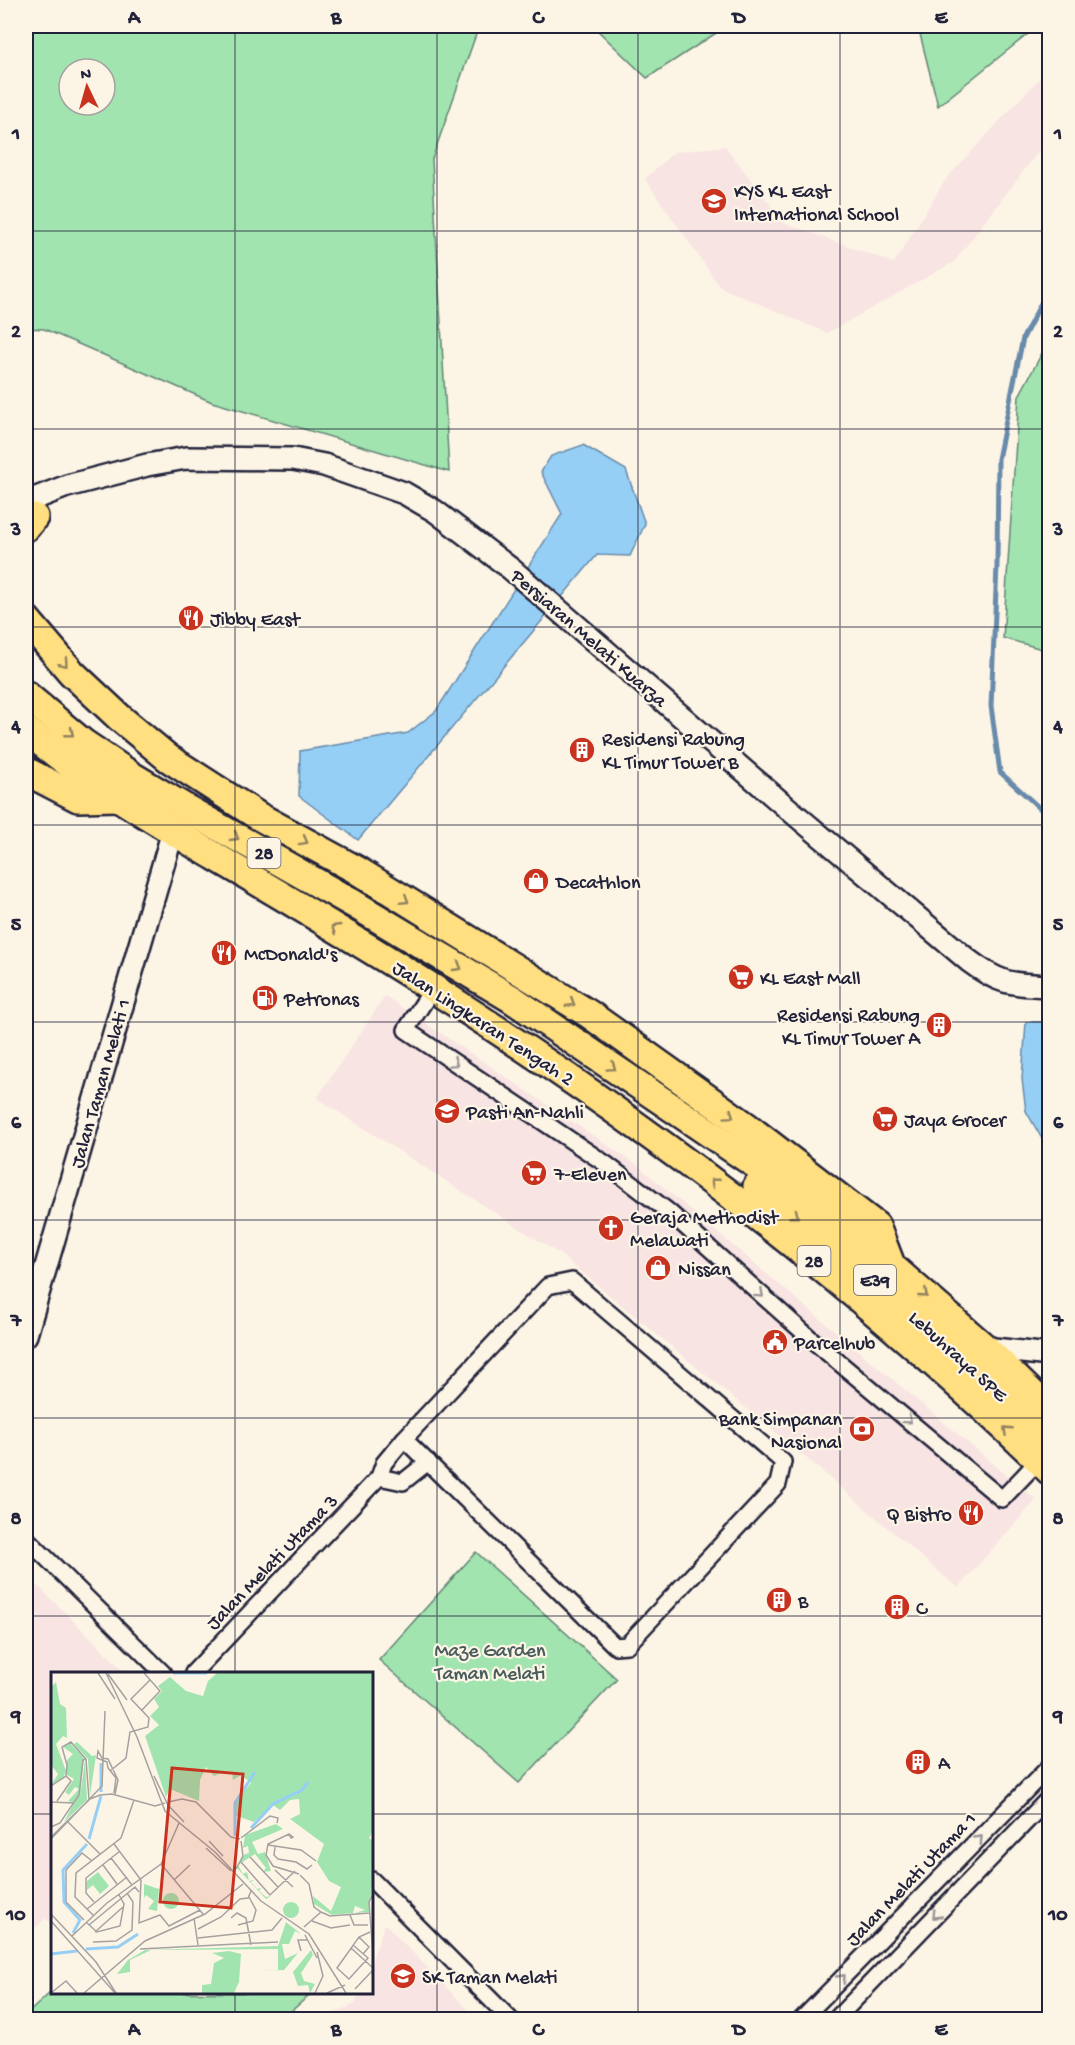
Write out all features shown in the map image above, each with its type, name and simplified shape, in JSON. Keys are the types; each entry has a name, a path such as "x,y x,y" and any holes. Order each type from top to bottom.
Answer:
{"highway":[{"path":"26,619 72,673 120,718 168,758 258,816 355,869 589,1014 747,1126 876,1226 891,1266"},
{"name":"Jalan Lingkaran Tengah 2","path":"26,695 83,743 132,776 354,904 512,999 710,1132 835,1221 891,1266 985,1348 1047,1425"},
{"name":"Jalan Lingkaran Tengah 2","path":"26,730 71,765 118,797 342,931 562,1071 713,1181 859,1298 944,1371 1044,1465"},
{"path":"26,771 78,798 118,797"},
{"name":"Lebuhraya SPE","path":"710,1132 721,1158 847,1256 1047,1425"}],"street":[{"name":"Persiaran Melati Kuarza","path":"28,517 71,498 99,478 147,465 186,458 293,459 324,465 404,494 435,511 511,569 785,806 969,961 1008,984 1050,986"},
{"name":"Jalan Taman Melati 1","path":"26,1335 173,831"},
{"path":"433,988 406,1030 606,1164 669,1212 811,1339 1002,1499 1044,1465"},
{"name":"Jalan Melati Utama 3","path":"194,1672 379,1477 384,1463 404,1439 548,1286 572,1281 783,1462 778,1484 627,1645 615,1646 428,1462"},
{"path":"985,1348 1050,1355"},
{"path":"379,1477 403,1482 428,1462 404,1439"},
{"path":"26,1538 162,1672"},
{"name":"Jalan Melati Utama 1","path":"801,2019 1050,1766"},
{"path":"835,2019 1050,1797"},
{"path":"374,1882 512,2019"}],"shaded area":[{"name":"KYS KL East International School","path":"1049,68 1049,138 954,262 827,333 720,287 645,179 674,152 725,146 784,223 894,263 946,179"},
{"path":"385,996 637,1165 1036,1500 958,1588 817,1467 561,1255 317,1098"},
{"path":"26,1574 125,1672 51,1672 51,1925 46,1918 26,1936"},
{"name":"SK Taman Melati","path":"385,1924 477,2019 323,2019 355,2004 359,1994 374,1994 374,1954"}],"green space":[{"path":"26,26 479,26 432,159 449,472 212,402 44,329 26,328"},
{"path":"593,26 727,26 647,78"},
{"path":"918,26 1038,26 938,106"},
{"path":"1049,340 1049,651 1003,638 1019,396"},
{"name":"Maze Garden Taman Melati","path":"476,1552 617,1679 519,1783 379,1660"},
{"path":"51,1992 51,1994 311,1994 282,2019 26,2019 26,2015"}],"water":[{"path":"583,445 626,470 645,524 630,556 597,555 358,840 299,796 300,751 408,733 436,711 562,514 541,472 551,456"},
{"path":"1026,1022 1049,1022 1049,1151 1026,1111 1022,1079"}],"waterway":[{"path":"1050,286 1023,338 998,459 997,566 991,706 1000,772 1046,814 1050,822"},
{"path":"1045,949 1050,923"}],"place":[{"name":"KYS KL East International School","path":"714,201"},
{"name":"Jibby East","path":"191,618"},
{"name":"Residensi Rabung KL Timur Tower B","path":"582,750"},
{"name":"Decathlon","path":"536,881"},
{"name":"McDonald's","path":"224,953"},
{"name":"KL East Mall","path":"741,977"},
{"name":"Petronas","path":"265,998"},
{"name":"Residensi Rabung KL Timur Tower A","path":"939,1025"},
{"name":"Pasti An-Nahli","path":"447,1111"},
{"name":"Jaya Grocer","path":"885,1119"},
{"name":"7-Eleven","path":"534,1173"},
{"name":"Geraja Methodist Melawati","path":"611,1228"},
{"name":"Nissan","path":"658,1268"},
{"name":"Parcelhub","path":"775,1342"},
{"name":"Bank Simpanan Nasional","path":"862,1429"},
{"name":"Q Bistro","path":"971,1513"},
{"name":"B","path":"779,1600"},
{"name":"C","path":"897,1607"},
{"name":"A","path":"918,1762"},
{"name":"SK Taman Melati","path":"403,1976"}]}
